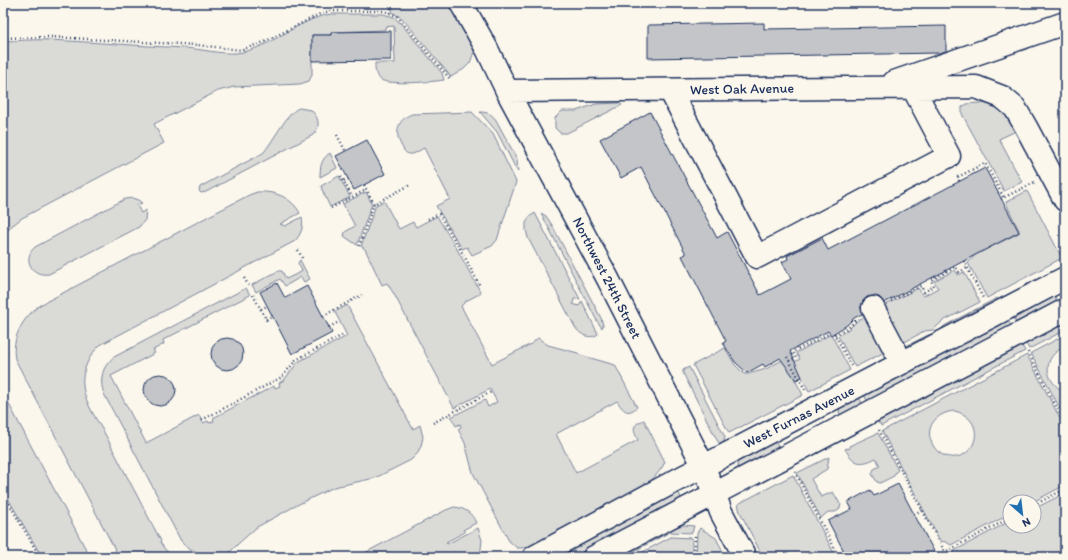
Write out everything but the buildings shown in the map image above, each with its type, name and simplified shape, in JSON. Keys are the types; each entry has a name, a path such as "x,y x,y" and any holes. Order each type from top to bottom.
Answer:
{"lane":[{"name":"Northwest 24th Street","path":"461,3 488,49 508,91 607,277 704,466 721,512 745,557"},
{"path":"878,88 1065,23"},
{"name":"West Oak Avenue","path":"508,91 976,87 1002,97 1015,108 1065,200"},
{"path":"670,90 757,257 949,156 913,88"},
{"name":"West Furnas Avenue","path":"534,557 704,466 812,402 902,363 1065,278"},
{"path":"874,309 902,363"},
{"name":"West Furnas Avenue","path":"594,557 1065,310"},
{"path":"812,402 829,434"}],"path":[{"path":"390,13 392,3"},
{"path":"3,38 51,37 197,45 241,50 264,42 322,13 331,11 385,12 398,16 450,79"},
{"path":"337,135 346,152"},
{"path":"960,181 958,177 976,170 985,163 1003,199 1029,185"},
{"path":"340,176 352,197"},
{"path":"344,181 348,179"},
{"path":"364,185 374,204"},
{"path":"359,246 374,204 410,185"},
{"path":"331,208 366,190"},
{"path":"428,219 439,214 480,286"},
{"path":"298,250 302,258"},
{"path":"964,261 985,302"},
{"path":"854,371 835,334 849,327 857,319 874,309 921,286 924,292 934,286 931,280 956,267 959,272 967,268"},
{"path":"244,278 249,286"},
{"path":"254,295 267,320 272,316"},
{"path":"323,316 362,295"},
{"path":"261,309 267,306"},
{"path":"329,327 337,323"},
{"path":"789,361 796,358 793,352 830,333"},
{"path":"202,420 282,378 296,360 343,335"},
{"path":"1028,352 1065,422"},
{"path":"787,357 812,402"},
{"path":"433,423 487,397 491,392"},
{"path":"879,430 947,557"},
{"path":"794,472 839,556 844,552"},
{"path":"1042,501 1065,489"},
{"path":"3,493 40,557"},
{"path":"914,514 922,510"},
{"path":"945,552 1002,522"},
{"path":"694,557 695,536"}],"shaded area":[{"path":"393,3 448,3 473,45 474,52 470,63 464,69 451,77 403,19 392,12"},
{"path":"331,14 383,14 394,17 442,73 444,80 402,83 386,82 378,77 375,63 395,63 394,26 385,27 385,30 331,32 331,35 312,35 312,75 309,81 300,84 234,87 218,91 154,124 164,143 22,218 9,228 3,238 3,41 66,41 185,48 223,53 236,53 248,51 272,41 306,22"},
{"path":"620,103 622,105 567,133 560,133 555,128 555,118 562,111 576,111 596,104"},
{"path":"967,104 989,104 999,108 1008,115 1015,129 1014,132 999,139 1022,182 1004,191 962,114 962,107"},
{"path":"299,108 311,110 316,116 318,125 316,132 313,135 206,192 201,193 199,191 200,187 263,153 285,121 294,111"},
{"path":"472,112 493,134 516,182 497,240 492,246 472,255 467,247 462,249 436,206 450,199 424,148 413,154 406,153 399,140 398,131 403,119 412,114"},
{"path":"480,112 485,112 493,116 496,120 517,159 518,172 497,132"},
{"path":"330,153 337,168 320,177 322,164"},
{"path":"339,176 350,197 330,207 321,186"},
{"path":"1027,191 1062,258 987,298 968,263 975,255 1019,233 1006,202"},
{"path":"257,192 282,196 296,207 300,213 280,224 285,226 302,217 302,230 295,241 100,345 92,354 87,364 83,375 83,386 89,406 161,541 160,542 172,557 119,557 15,359 14,351 17,336 28,316 40,305"},
{"path":"366,192 372,204 357,245 344,236 345,232 355,226 343,204"},
{"path":"132,198 142,203 137,205 141,213 146,210 145,220 139,227 49,274 37,273 30,266 29,256 35,247 125,199"},
{"path":"384,201 399,229 413,222 416,227 437,216 481,293 466,301 461,306 492,364 531,344 538,338 548,345 615,365 637,407 634,410 626,411 617,401 556,434 576,473 638,440 634,428 637,424 644,420 665,462 648,484 530,548 517,548 509,541 473,473 465,443 458,429 461,427 460,424 456,426 451,417 485,400 488,407 497,402 490,389 454,408 394,294 387,283 382,285 365,249 361,246 376,205"},
{"path":"535,213 580,299 574,299 573,304 579,306 582,301 598,334 595,336 585,336 575,327 528,238 526,223 529,217"},
{"path":"541,213 546,216 552,225 601,318 603,325 602,328 597,321"},
{"path":"300,260 310,279 304,282 301,277 285,286 280,279 256,292 252,285 278,271 282,271 286,279 301,272 302,271 298,263"},
{"path":"955,270 958,275 964,272 980,302 943,321 933,330 925,331 899,345 878,309 918,288 923,296 938,288 934,281"},
{"path":"246,288 250,295 163,340 164,344 153,350 155,353 111,376 146,443 199,415 203,423 214,421 213,418 274,386 275,388 280,386 279,383 284,380 298,362 347,336 335,312 347,305 413,429 420,425 423,437 417,454 411,460 375,478 334,487 257,527 225,557 213,556 196,552 181,541 104,394 102,379 104,369 114,357"},
{"path":"1049,296 1054,296 1056,298 1056,305 1018,326 1012,315"},
{"path":"997,298 999,302 910,348 904,347 928,335 937,333 944,326"},
{"path":"870,314 887,351 855,367 838,336 850,328 858,320"},
{"path":"1007,318 1012,328 869,404 863,393"},
{"path":"1065,321 1065,330 1029,349 1025,342"},
{"path":"831,334 850,370 809,391 794,362 800,359 796,353"},
{"path":"1065,335 1065,347 1057,351 1052,356 1048,369 1049,376 1053,382 1058,388 1065,392 1065,418 1031,353"},
{"path":"1021,344 1025,351 881,426 880,423 879,424 877,420 996,357 998,359 1000,358 999,356"},
{"path":"725,348 735,365 744,374 766,369 784,359 803,395 729,433 693,365"},
{"path":"1027,355 1065,428 1065,485 1042,497 1042,494 1002,494 1002,518 951,545 940,541 882,431","holes":["955,411 966,416 973,424 975,433 974,442 970,449 963,455 954,457 943,455 935,448 931,440 930,428 937,418 948,412"]},
{"path":"689,367 725,437 723,445 718,442 683,373 683,370"},
{"path":"3,393 90,557 42,557 3,490"},
{"path":"858,396 864,406 841,415 839,413 840,407"},
{"path":"878,433 898,470 894,476 880,483 877,482 872,474 874,469 880,466 876,458 862,463 858,462 851,458 845,449 848,449 850,448 849,446"},
{"path":"774,440 780,450 741,468 738,467 737,464 740,459"},
{"path":"829,457 827,469 811,479 821,497 833,492 841,505 839,510 835,512 828,512 821,518 797,473"},
{"path":"793,475 836,557 763,557 740,512 738,504"},
{"path":"679,493 681,498 679,501 573,557 562,557 567,551"},
{"path":"1065,493 1065,557 954,557 954,551 1002,525 1002,534 1042,534 1042,505"},
{"path":"454,507 468,512 476,523 463,530 465,532 446,542 447,544 478,528 482,540 480,557 357,557 446,510"},
{"path":"684,525 694,526 692,533 670,532 623,557 615,557 675,527"},
{"path":"700,528 716,538 726,557 696,557 697,533"},
{"path":"671,537 692,538 692,554 687,557 633,557"}]}
